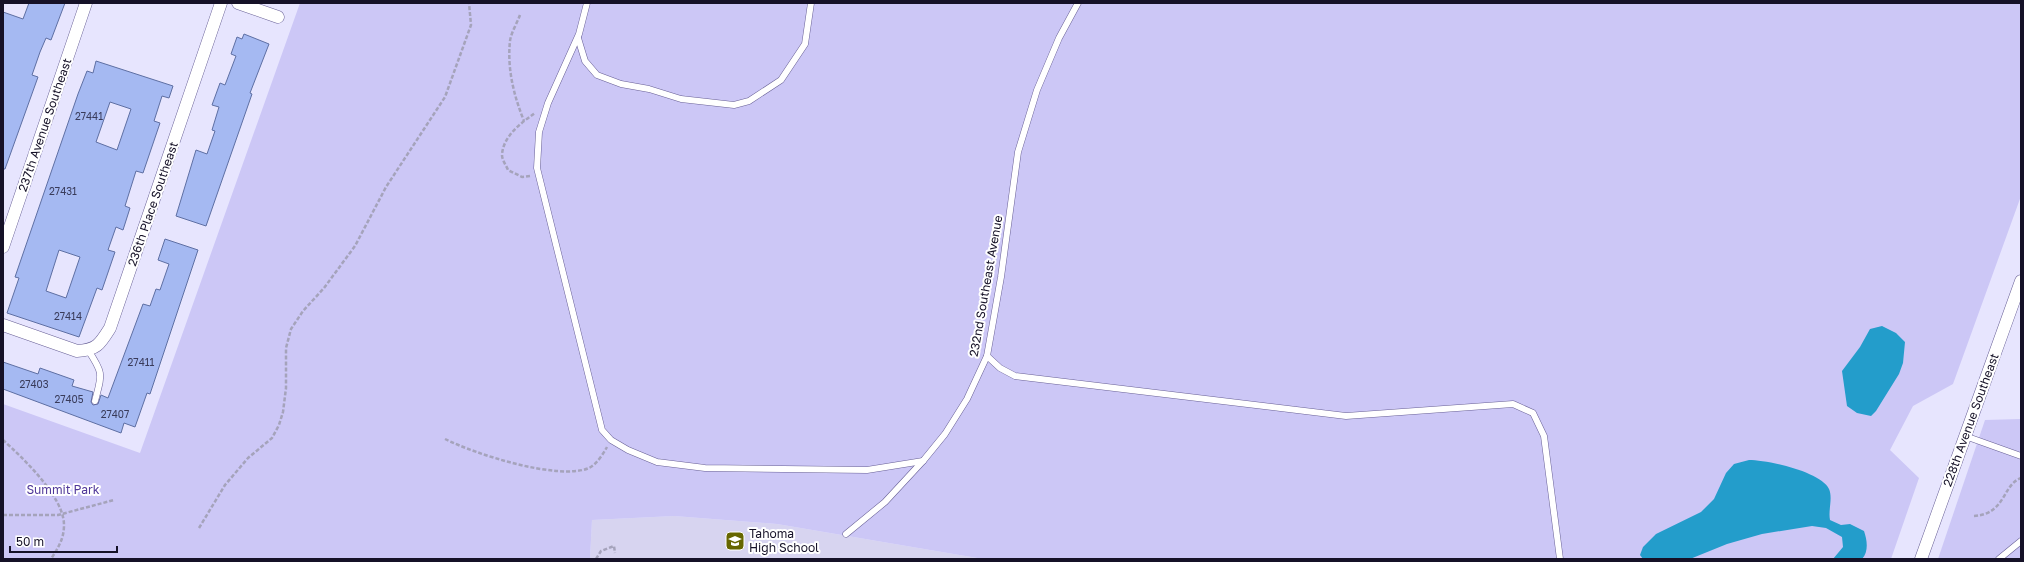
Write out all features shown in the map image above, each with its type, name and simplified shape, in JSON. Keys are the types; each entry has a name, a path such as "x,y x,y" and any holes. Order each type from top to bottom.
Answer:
{"street":[{"name":"237th Avenue Southeast","path":"3,247 86,3"},
{"name":"236th Place Southeast","path":"88,350 99,345 110,328 221,3"},
{"path":"238,3 278,17"},
{"name":"228th Avenue Southeast","path":"1921,559 1965,436 2017,306 2021,281"},
{"path":"3,325 77,351 88,350"}],"lane":[{"path":"587,3 578,38 548,103 539,132 537,168 602,430 611,440 628,450 657,462 705,468 867,470 923,461"},
{"path":"578,38 585,61 597,75 621,84 649,89 681,99 734,105 749,101 781,80 805,44 811,3"},
{"name":"232nd Southeast Avenue","path":"846,534 885,502 923,461 945,434 967,399 987,356 1001,277 1018,152 1037,90 1059,38 1078,3"},
{"path":"88,350 100,367 102,376 95,401"},
{"path":"987,356 1000,368 1015,376 1346,416 1514,404 1533,413 1544,436 1560,559"},
{"path":"1965,436 2021,456"},
{"path":"1999,559 2021,541"}],"path":[{"path":"199,528 225,485 248,458 272,438 279,426 284,412 286,388 286,348 290,329 303,311 324,288 355,246 386,188 445,97 471,25 469,3"},
{"path":"520,14 510,40 511,69 514,94 524,121"},
{"path":"539,176 522,177 508,170 502,156 504,145 513,131 548,103"},
{"path":"445,439 464,449 536,468 570,472 590,467 602,456 611,440"},
{"path":"3,440 25,461 55,499 62,514 64,525 63,537 51,559"},
{"path":"1974,516 1984,515 1994,510 2001,503 2015,481 2021,478"},
{"path":"3,515 62,514 114,500"},
{"path":"596,559 605,548 614,546 615,553"}],"shaded area":[{"name":"Tahoma High School","path":"674,516 777,524 983,559 590,559 592,520"}],"green space":[{"name":"Summit Park","path":"300,3 2021,3 2021,196 1953,384 1913,406 1890,450 1919,478 1891,559 983,559 777,524 674,516 592,520 590,559 3,559 3,404 140,453"},
{"path":"2021,419 2021,559 1938,559 1985,420"}],"water":[{"path":"1882,326 1896,333 1905,342 1903,363 1899,374 1876,411 1871,416 1857,413 1847,406 1842,371 1860,347 1870,329"},
{"path":"1749,460 1768,462 1793,468 1816,477 1824,483 1829,489 1830,493 1830,520 1841,525 1850,524 1864,531 1867,542 1866,553 1862,559 1833,559 1843,547 1842,537 1826,528 1812,526 1762,534 1727,544 1690,559 1643,559 1640,555 1643,547 1656,534 1701,512 1714,499 1726,473 1734,464"}],"building":[{"path":"29,3 65,3 51,40 46,38 40,52 32,75 38,77 5,169 3,169 3,12 23,19"},
{"path":"244,34 269,44 250,93 252,94 206,226 176,216 196,150 207,154 215,131 212,130 219,107 212,105 220,83 225,85 236,56 231,54 237,37 242,39"},
{"path":"96,61 173,86 169,98 162,96 154,121 160,123 143,173 136,171 125,206 130,208 123,230 116,227 108,250 115,252 102,290 97,288 79,337 7,313 19,278 15,277 78,94 87,71 93,73","holes":["110,102 131,109 117,150 96,142","59,250 80,257 66,298 46,291"]},
{"path":"165,239 198,250 150,394 147,393 135,427 124,423 121,433 3,389 3,362 38,374 40,368 74,380 72,386 93,392 91,402 93,405 98,404 101,395 108,398 143,304 150,306 156,289 160,290 169,264 158,260"}],"place":[{"name":"Tahoma High School","path":"735,541"}]}
